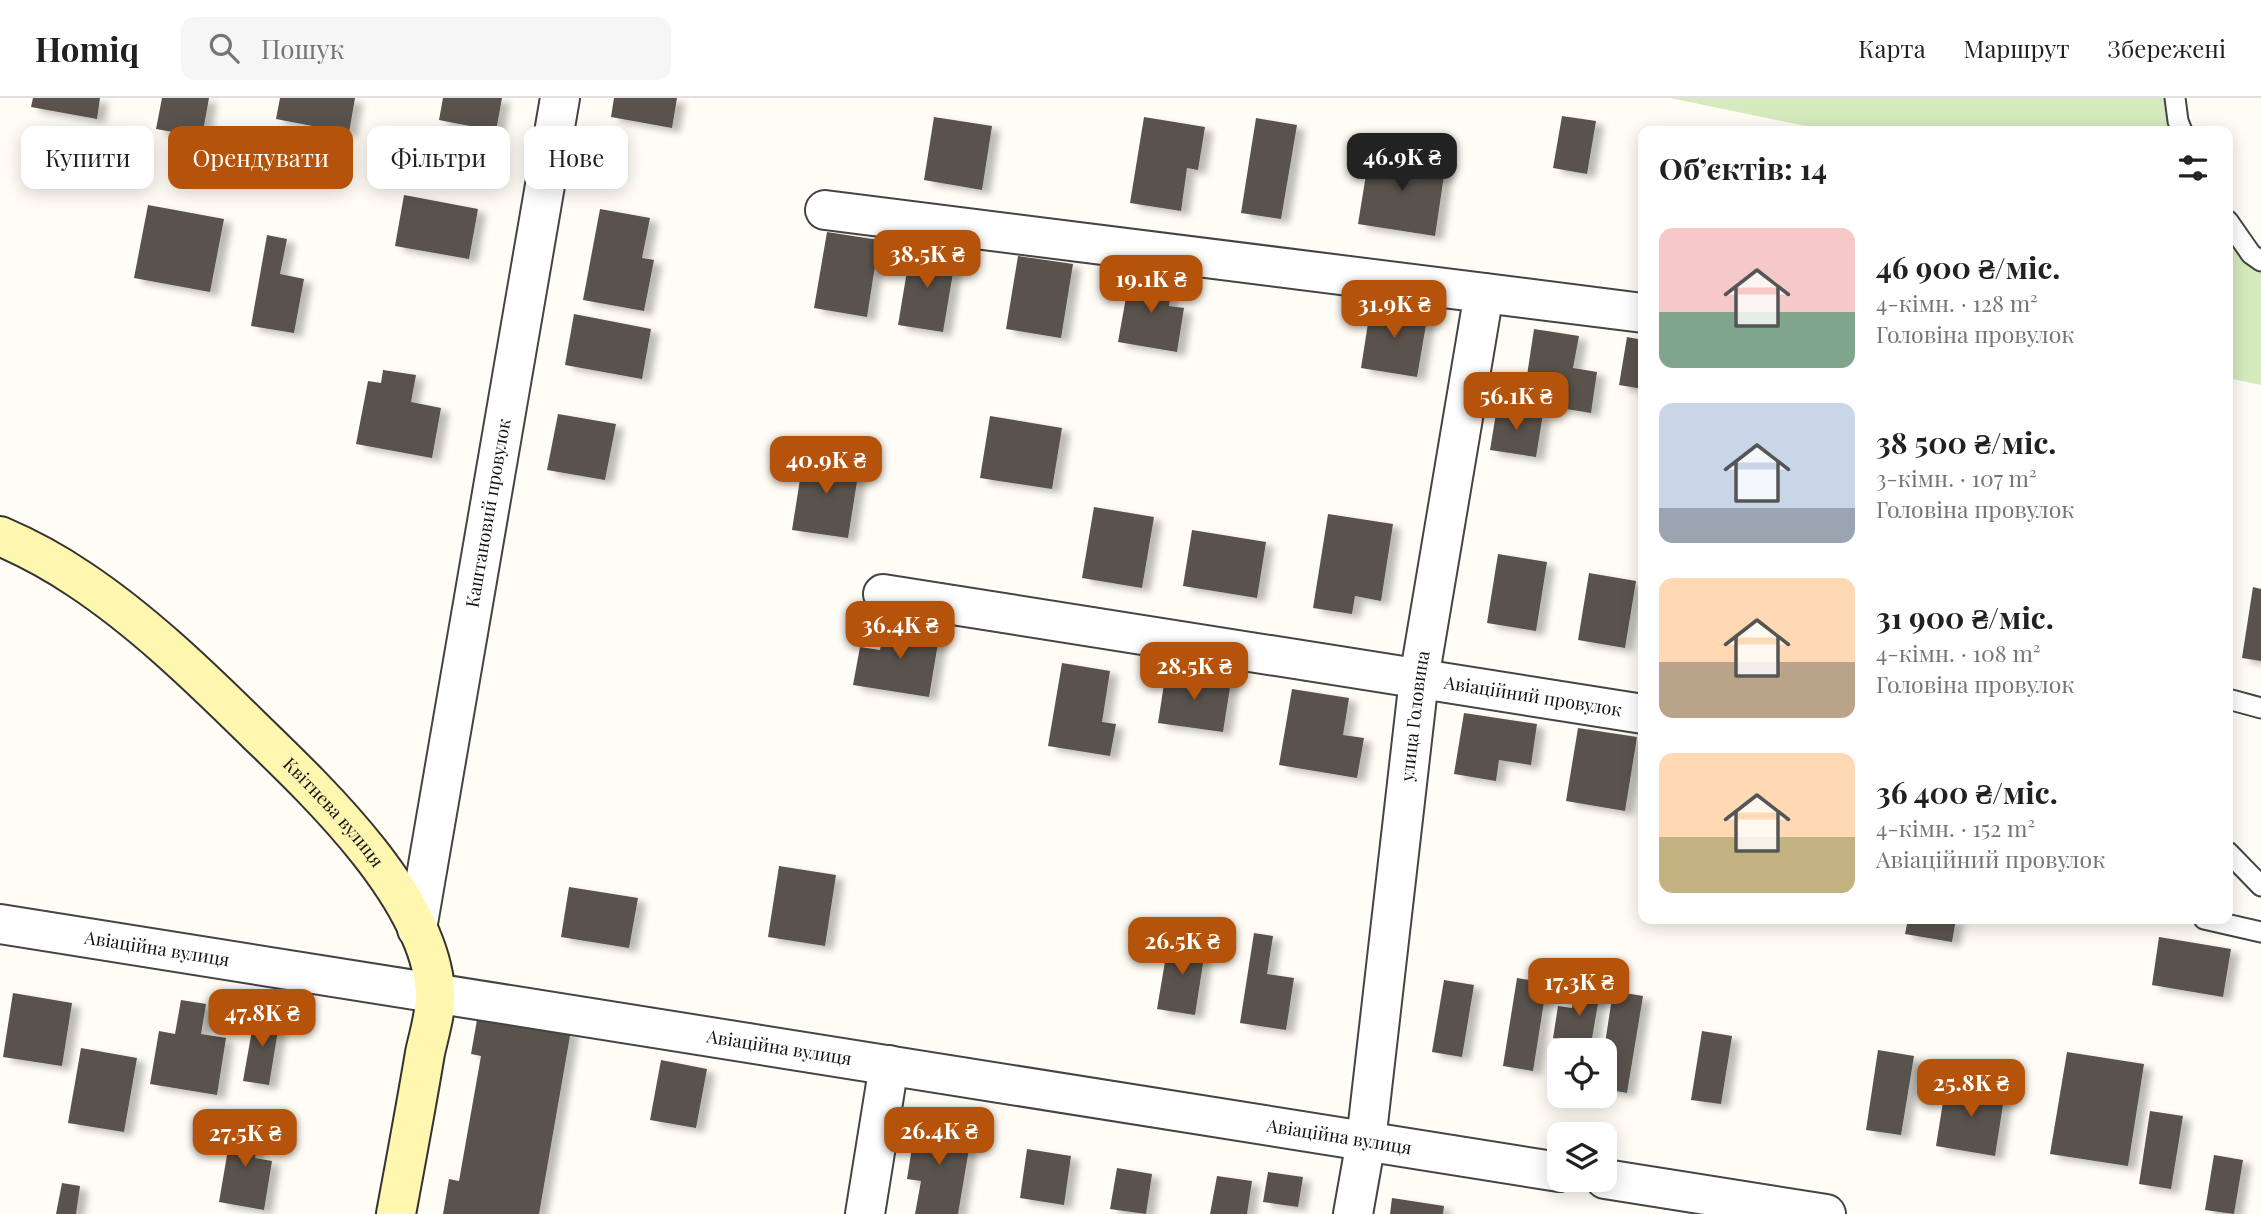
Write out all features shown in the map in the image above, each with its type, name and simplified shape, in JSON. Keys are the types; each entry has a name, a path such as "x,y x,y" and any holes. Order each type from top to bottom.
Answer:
{"main road":[{"name":"Квітнева вулиця","path":"0,536 38,554 82,580 213,690 312,788 358,839 399,897 427,953 436,993 396,1214"}],"street":[{"name":"Каштановий провулок","path":"417,929 560,98"},
{"path":"825,211 1638,312"},
{"name":"улица Головина","path":"1353,1214 1366,1141 1419,679 1484,293"},
{"name":"Авіаційний провулок","path":"883,594 1638,713"},
{"name":"Авіаційна вулиця","path":"0,924 1547,1170"},
{"path":"865,1214 889,1065"},
{"path":"1617,1181 1805,1212"}],"lane":[{"path":"2175,98 2180,126"},
{"path":"2233,228 2251,254 2261,261"},
{"path":"2233,700 2261,708"},
{"path":"2233,857 2261,886"},
{"path":"2226,924 2261,932"}],"green space":[{"path":"1670,98 2175,98 2181,126 1806,126"},
{"path":"2233,227 2261,261 2261,385 2233,379"}],"building":[{"path":"33,98 100,98 97,119 31,107"},
{"path":"162,98 209,98 204,126 168,126 168,131 156,129"},
{"path":"280,98 355,98 350,126 312,126 276,119"},
{"path":"443,98 502,98 497,126 470,126 439,120"},
{"path":"614,98 677,98 672,128 611,117"},
{"path":"1562,116 1596,121 1587,174 1553,168"},
{"path":"934,117 992,126 982,190 924,180"},
{"path":"1144,117 1205,127 1198,170 1187,168 1181,211 1130,203"},
{"path":"1256,118 1297,125 1281,219 1241,213"},
{"path":"1370,150 1446,162 1435,236 1358,224"},
{"path":"404,195 478,209 469,259 395,246"},
{"path":"148,205 224,219 210,292 134,278"},
{"path":"600,209 650,218 642,258 654,260 644,311 583,300"},
{"path":"827,232 879,240 867,317 814,308"},
{"path":"267,235 287,239 280,274 304,279 294,333 251,326"},
{"path":"911,247 956,255 943,332 898,325"},
{"path":"1018,256 1073,264 1061,338 1006,329"},
{"path":"1130,275 1172,282 1169,306 1184,308 1177,352 1118,342"},
{"path":"1371,304 1428,313 1417,377 1361,368"},
{"path":"574,314 651,329 642,379 565,365"},
{"path":"1534,329 1579,336 1573,368 1597,372 1591,413 1523,402"},
{"path":"1627,337 1638,339 1638,388 1619,385"},
{"path":"383,370 416,375 411,402 441,408 432,458 356,444 368,381 381,383"},
{"path":"1497,407 1543,414 1536,457 1490,450"},
{"path":"558,414 616,424 605,480 547,470"},
{"path":"990,416 1062,428 1052,489 980,478"},
{"path":"804,454 860,463 848,538 792,530"},
{"path":"1094,507 1154,517 1142,588 1082,578"},
{"path":"1328,514 1393,524 1381,601 1355,596 1352,614 1313,608"},
{"path":"1192,530 1266,542 1257,598 1183,586"},
{"path":"1498,554 1547,562 1536,631 1487,623"},
{"path":"1589,573 1636,581 1625,648 1578,640"},
{"path":"2253,587 2261,589 2261,661 2242,658"},
{"path":"885,622 940,631 929,697 853,685 860,647 880,650"},
{"path":"1062,663 1110,671 1102,722 1116,724 1110,756 1048,746"},
{"path":"1166,671 1231,681 1223,732 1158,723"},
{"path":"1292,689 1349,698 1343,735 1364,738 1357,778 1279,765"},
{"path":"1464,713 1537,724 1531,765 1499,760 1496,781 1454,774"},
{"path":"1578,728 1637,737 1625,811 1566,801"},
{"path":"779,866 836,875 825,946 768,937"},
{"path":"569,887 638,898 629,948 561,937"},
{"path":"1907,924 1955,924 1952,942 1905,934"},
{"path":"1254,933 1273,936 1267,974 1294,978 1286,1030 1240,1023"},
{"path":"2159,937 2231,949 2223,997 2152,985"},
{"path":"1169,938 1206,944 1195,1015 1157,1009"},
{"path":"1517,978 1547,983 1533,1071 1503,1066"},
{"path":"1444,980 1474,985 1462,1057 1432,1052"},
{"path":"1576,982 1601,986 1592,1038 1553,1038 1558,1006 1572,1008"},
{"path":"1613,991 1643,996 1627,1093 1617,1091 1617,1038 1606,1038"},
{"path":"13,993 72,1003 62,1066 3,1057"},
{"path":"181,1000 206,1004 201,1034 226,1038 217,1095 150,1084 159,1031 175,1034"},
{"path":"255,1013 280,1018 269,1085 243,1081"},
{"path":"478,1014 571,1030 539,1214 443,1214 449,1179 459,1181 481,1056 471,1054"},
{"path":"1702,1031 1732,1036 1721,1104 1691,1100"},
{"path":"81,1048 137,1058 124,1132 68,1123"},
{"path":"1878,1050 1914,1056 1901,1135 1866,1130"},
{"path":"2067,1052 2144,1064 2128,1166 2050,1154"},
{"path":"661,1060 707,1069 696,1128 650,1120"},
{"path":"1946,1083 2005,1092 1995,1156 1936,1146"},
{"path":"2150,1111 2183,1116 2171,1189 2139,1184"},
{"path":"233,1120 261,1124 255,1158 272,1161 264,1210 219,1202"},
{"path":"916,1122 972,1131 958,1214 915,1214 921,1181 907,1179"},
{"path":"1027,1149 1071,1156 1064,1205 1020,1198"},
{"path":"2214,1155 2243,1160 2234,1214 2205,1210"},
{"path":"1117,1168 1152,1174 1146,1214 1110,1209"},
{"path":"1268,1172 1303,1177 1298,1207 1263,1202"},
{"path":"1217,1176 1252,1181 1247,1214 1210,1214"},
{"path":"62,1183 80,1186 76,1214 56,1214"},
{"path":"1392,1198 1444,1206 1443,1214 1390,1214"}]}
